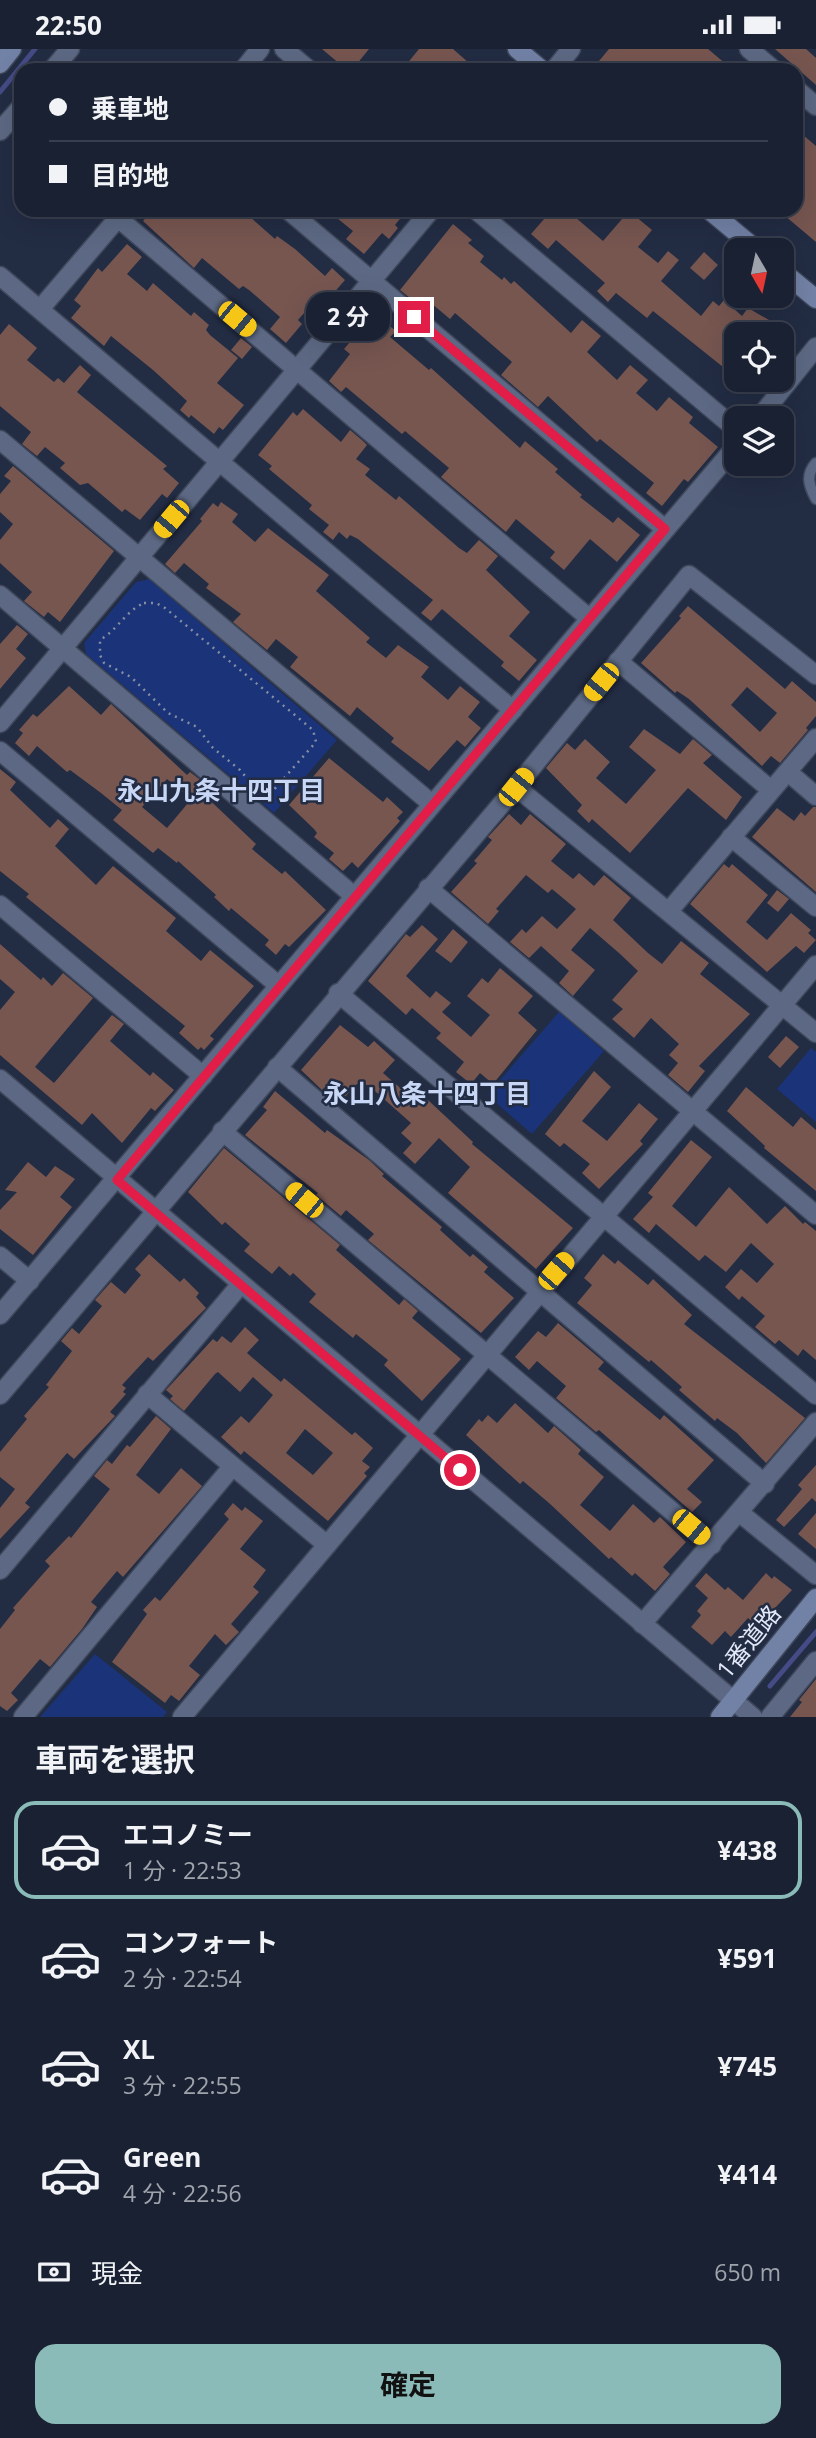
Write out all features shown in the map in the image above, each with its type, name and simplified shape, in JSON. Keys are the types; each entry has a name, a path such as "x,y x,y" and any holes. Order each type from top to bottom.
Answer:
{"street":[{"path":"0,64 12,49"},
{"path":"58,63 70,49"},
{"path":"249,63 260,49"},
{"path":"284,49 301,63"},
{"path":"517,49 534,63"},
{"path":"560,63 571,49"},
{"path":"749,49 766,63"},
{"path":"0,131 14,115"},
{"path":"40,309 119,217"},
{"path":"125,217 297,370 589,618"},
{"path":"296,217 665,529"},
{"path":"0,723 425,217"},
{"path":"484,217 724,419"},
{"path":"717,217 743,238"},
{"path":"0,276 513,710"},
{"path":"794,281 816,299"},
{"path":"769,406 816,347"},
{"path":"0,440 432,804"},
{"path":"0,1315 724,460"},
{"path":"0,1395 338,993 516,787 689,575 816,675"},
{"path":"0,595 354,896"},
{"path":"618,660 771,790"},
{"path":"669,911 816,738"},
{"path":"0,751 278,985"},
{"path":"788,772 816,796"},
{"path":"516,787 816,1033"},
{"path":"731,837 816,907"},
{"path":"428,888 816,1215"},
{"path":"0,905 203,1076"},
{"path":"182,1717 691,1109 816,965"},
{"path":"338,993 816,1395"},
{"path":"277,1067 765,1484"},
{"path":"0,1079 753,1717"},
{"path":"222,1131 712,1545"},
{"path":"0,1256 30,1281"},
{"path":"0,1570 241,1284"},
{"path":"147,1394 327,1545"},
{"path":"642,1624 816,1422"},
{"path":"23,1717 232,1467"},
{"path":"740,1513 816,1575"},
{"name":"1番道路","path":"720,1717 816,1598"},
{"path":"770,1717 816,1661"}],"lane":[{"path":"816,463 810,469 808,485 816,499"}],"path":[{"path":"156,603 297,719 313,730 316,742 271,793 259,793 240,770 213,748 197,727 168,713 131,677 104,663 100,655 100,640 113,632 135,607 156,603"}],"shaded area":[{"path":"149,579 337,740 274,813 86,654 84,643 136,582"},
{"path":"559,1012 604,1051 532,1134 487,1095"},
{"path":"811,1048 816,1052 816,1122 777,1089"},
{"path":"95,1654 167,1712 163,1717 40,1717"}],"building":[{"path":"322,49 369,49 358,63 339,63"},
{"path":"419,49 453,49 469,63 408,63"},
{"path":"609,49 708,49 725,63 601,63 599,61"},
{"path":"775,49 806,49 816,58 816,85 803,74 803,63 791,63"},
{"path":"803,135 816,146 816,242 786,217 803,217"},
{"path":"147,217 250,217 275,239 277,236 295,249 325,276 332,268 345,280 325,303 318,297 298,320 302,324 286,343 270,329 280,317 249,290 243,286 239,289 202,258 194,268 143,221"},
{"path":"336,217 401,217 395,225 398,228 389,239 382,233 364,254 346,239 353,231"},
{"path":"546,217 575,217 603,241 624,217 636,217 652,230 638,247 658,263 668,251 679,260 661,281 701,316 713,301 719,306 724,300 724,308 733,308 742,316 748,308 769,320 724,322 724,368 653,311 647,318 616,293 608,302 597,291 605,283 556,240 548,249 531,234"},
{"path":"453,224 472,240 468,243 484,256 480,262 502,280 504,277 511,284 514,281 571,333 582,320 601,336 587,352 617,380 630,365 648,380 636,393 657,411 669,397 693,417 689,423 718,447 688,482 684,479 662,506 646,493 654,483 600,439 597,442 548,396 538,407 501,375 512,362 455,313 450,319 425,298 419,305 400,290"},
{"path":"127,244 142,257 127,274 147,291 153,283 191,316 194,312 209,325 206,330 210,335 238,358 217,383 244,405 223,430 219,427 214,434 191,415 189,418 180,410 187,401 153,370 111,336 104,346 71,318 81,306 74,300 98,268 102,272"},
{"path":"704,252 718,265 704,280 690,268"},
{"path":"379,317 396,331 390,337 429,370 431,368 520,448 525,441 558,469 555,472 582,495 580,497 613,523 618,517 640,535 617,562 590,539 564,570 550,558 555,552 516,519 506,532 441,477 449,468 405,431 402,434 346,387 341,392 329,381 350,354 344,349 366,323 371,327"},
{"path":"9,324 37,348 27,360 54,382 58,378 64,383 80,365 91,375 77,392 167,466 163,469 179,483 167,498 162,494 140,520 125,509 122,512 88,483 80,485 60,468 65,463 45,447 37,456 22,444 31,432 0,406 0,335"},
{"path":"241,338 252,347 242,359 231,350"},
{"path":"303,409 341,442 350,430 363,441 367,445 356,459 370,469 365,475 396,500 399,496 459,548 467,553 479,540 498,556 486,570 530,612 509,636 537,660 519,681 501,666 504,662 442,609 431,621 421,613 433,600 358,539 350,535 347,539 339,532 333,540 323,532 329,525 309,509 312,505 269,469 272,466 258,455 293,412 297,416"},
{"path":"13,466 114,551 60,622 48,612 44,617 24,601 32,592 0,563 0,540 13,524 0,512 0,494 11,481 4,476"},
{"path":"221,502 238,514 232,522 255,542 268,528 329,575 316,591 370,638 366,642 386,658 398,645 429,667 421,677 448,700 460,686 480,702 468,717 481,728 465,747 457,740 429,771 391,742 394,738 357,707 350,716 290,667 298,657 276,639 267,650 233,622 241,614 206,588 209,584 184,563 175,573 165,564 202,521 200,519 213,503 218,507"},
{"path":"688,606 785,689 792,681 816,702 816,716 806,728 808,730 780,763 771,756 762,766 689,699 677,691 675,693 641,663 681,618 679,616","holes":["747,687 777,713 760,732 731,705"]},
{"path":"17,625 28,634 16,649 26,658 0,689 0,644"},
{"path":"69,686 101,715 111,704 187,775 190,772 203,782 190,798 167,779 142,807 167,828 199,790 256,844 252,849 282,874 285,871 326,910 289,947 285,944 276,955 265,945 269,940 231,908 229,911 214,897 216,895 178,861 177,863 158,848 153,853 113,820 122,810 70,770 67,772 37,746 29,756 15,743 23,733 19,730 33,714 37,717"},
{"path":"644,729 680,754 693,739 712,755 703,763 742,797 726,820 688,788 630,853 592,819 589,823 577,811 582,805 546,768 567,743 575,750 585,739 610,762 596,778 626,804 656,770 629,747"},
{"path":"329,758 383,802 387,797 403,812 397,818 400,821 358,868 352,862 343,871 329,859 334,853 314,837 317,833 314,829 289,805"},
{"path":"0,769 16,782 10,790 50,828 58,819 69,829 55,846 96,885 113,866 176,918 166,931 201,961 210,950 254,986 210,1036 214,1039 204,1050 201,1047 198,1050 179,1033 185,1026 26,897 29,894 0,871"},
{"path":"816,807 816,892 752,837 777,808 794,821 801,812 805,816"},
{"path":"509,814 521,825 530,814 566,844 551,861 573,879 579,873 594,886 604,875 631,898 613,920 648,953 662,964 681,941 709,963 700,974 750,1014 699,1066 705,1071 688,1092 668,1075 678,1063 669,1055 679,1044 651,1018 634,1038 612,1019 623,1009 612,1000 638,971 590,928 571,950 595,970 573,996 559,983 569,971 541,946 529,958 510,942 522,929 526,933 542,916 557,929 576,909 552,889 548,893 526,875 496,909 499,911 488,924 451,892 477,863 474,861 492,840 488,837"},
{"path":"724,864 729,868 732,864 768,895 746,922 767,940 791,913 811,930 808,933 816,940 804,953 796,946 767,972 690,904"},
{"path":"777,890 789,899 778,912 767,903"},
{"path":"422,925 438,939 406,976 430,998 436,991 451,1003 442,1012 471,1037 490,1015 467,996 482,978 488,983 500,968 533,996 518,1013 537,1030 493,1084 480,1073 471,1084 456,1072 464,1062 436,1038 441,1033 412,1008 406,1015 368,981 406,934 410,937"},
{"path":"453,929 468,942 451,963 435,951"},
{"path":"0,944 41,980 43,977 52,986 63,973 93,998 35,1067 54,1083 112,1015 124,1024 110,1041 150,1076 153,1072 174,1090 155,1111 151,1108 122,1143 92,1113 82,1125 0,1055 0,1010 15,992 0,979"},
{"path":"340,1025 368,1047 374,1041 395,1060 383,1073 406,1093 411,1087 429,1101 473,1142 472,1144 573,1228 536,1269 448,1193 470,1167 439,1138 415,1164 403,1153 412,1143 401,1133 411,1123 368,1085 357,1084 342,1100 326,1086 322,1090 301,1070"},
{"path":"786,1036 799,1047 780,1068 768,1057"},
{"path":"594,1071 611,1087 582,1121 607,1141 639,1103 658,1119 640,1141 643,1144 599,1189 582,1173 590,1164 564,1143 560,1147 545,1134"},
{"path":"746,1087 793,1127 801,1117 816,1130 816,1191 764,1148 765,1146 727,1111"},
{"path":"275,1091 325,1133 327,1130 369,1160 384,1174 382,1176 442,1227 440,1230 470,1257 473,1254 488,1267 484,1272 514,1298 481,1333 368,1240 374,1234 346,1210 341,1216 316,1195 318,1193 245,1135 267,1110 263,1107"},
{"path":"691,1140 712,1157 672,1206 696,1227 729,1187 767,1224 785,1206 803,1224 805,1222 816,1231 816,1360 803,1349 798,1356 779,1340 775,1344 755,1327 765,1316 742,1296 739,1300 725,1287 741,1269 757,1283 774,1264 751,1243 726,1272 705,1255 699,1261 656,1224 649,1233 633,1219 653,1197 648,1193"},
{"path":"224,1148 340,1245 336,1250 399,1305 404,1299 418,1311 412,1318 461,1359 422,1401 384,1365 388,1360 356,1334 353,1338 309,1302 316,1294 293,1273 290,1276 279,1266 272,1274 244,1251 250,1244 225,1222 222,1225 188,1192"},
{"path":"28,1162 46,1177 55,1166 75,1179 60,1197 72,1207 33,1255 0,1229 0,1210 17,1192 5,1190"},
{"path":"149,1254 180,1282 184,1278 199,1293 196,1297 206,1308 153,1361 148,1357 122,1385 126,1388 123,1392 126,1394 110,1412 115,1416 74,1459 67,1453 25,1503 30,1507 0,1539 0,1508 15,1489 0,1477 0,1452 27,1419 24,1416 49,1387 46,1385 72,1351 61,1341 72,1328 79,1334 102,1306 95,1300 111,1282 125,1294 141,1275 135,1269"},
{"path":"603,1254 615,1264 618,1260 648,1285 653,1279 692,1315 684,1324 805,1418 766,1463 737,1433 717,1418 715,1421 679,1390 682,1387 651,1360 649,1362 577,1303 592,1285 584,1278"},
{"path":"558,1323 604,1362 598,1369 660,1420 664,1415 714,1460 687,1489 702,1502 692,1512 599,1430 596,1432 556,1398 566,1386 537,1361 529,1370 515,1357 538,1331 546,1337"},
{"path":"245,1327 259,1340 247,1353 281,1382 284,1378 352,1435 355,1432 373,1448 362,1461 370,1467 364,1473 367,1476 328,1521 244,1451 241,1455 221,1437 241,1416 249,1423 273,1395 253,1377 240,1392 218,1372 184,1411 170,1399 173,1396 166,1390 213,1339 217,1342 222,1336 231,1343","holes":["305,1429 333,1453 313,1475 286,1453"]},
{"path":"515,1403 548,1433 554,1426 581,1450 578,1454 604,1477 580,1505 610,1531 633,1504 654,1523 660,1517 686,1542 663,1567 670,1574 655,1591 635,1573 632,1576 611,1557 609,1559 549,1503 523,1481 520,1484 466,1435 479,1419 482,1422 488,1415 497,1423"},
{"path":"156,1416 171,1429 136,1475 159,1494 181,1468 202,1486 123,1577 117,1571 91,1602 97,1607 82,1629 50,1667 40,1659 11,1693 18,1700 7,1711 0,1706 0,1629 15,1610 13,1608 50,1566 45,1561 69,1536 71,1538 110,1489 94,1476 107,1460 112,1464 127,1445 130,1447"},
{"path":"816,1465 816,1502 812,1498 784,1527 776,1520 802,1489 798,1485"},
{"path":"233,1503 242,1511 245,1507 263,1521 240,1549 266,1570 253,1587 259,1592 231,1624 239,1632 226,1645 215,1634 189,1666 200,1675 179,1701 171,1695 165,1703 112,1662 147,1614 143,1610 155,1597 160,1601 229,1519 224,1514"},
{"path":"816,1513 816,1549 798,1534"},
{"path":"706,1573 725,1590 728,1587 743,1600 766,1573 792,1590 758,1626 748,1618 731,1637 725,1631 712,1645 691,1627 701,1615 697,1611 708,1598 695,1586"},
{"path":"816,1679 816,1717 790,1717 802,1702 799,1700"}],"waterway":[{"path":"24,63 35,49"},
{"path":"0,92 14,75"},
{"path":"770,1686 816,1632"}],"district":[{"name":"永山九条十四丁目","path":"221,791"},
{"name":"永山八条十四丁目","path":"427,1094"}],"route":[{"path":"414,317 665,529 278,985 117,1180 460,1470"}]}
